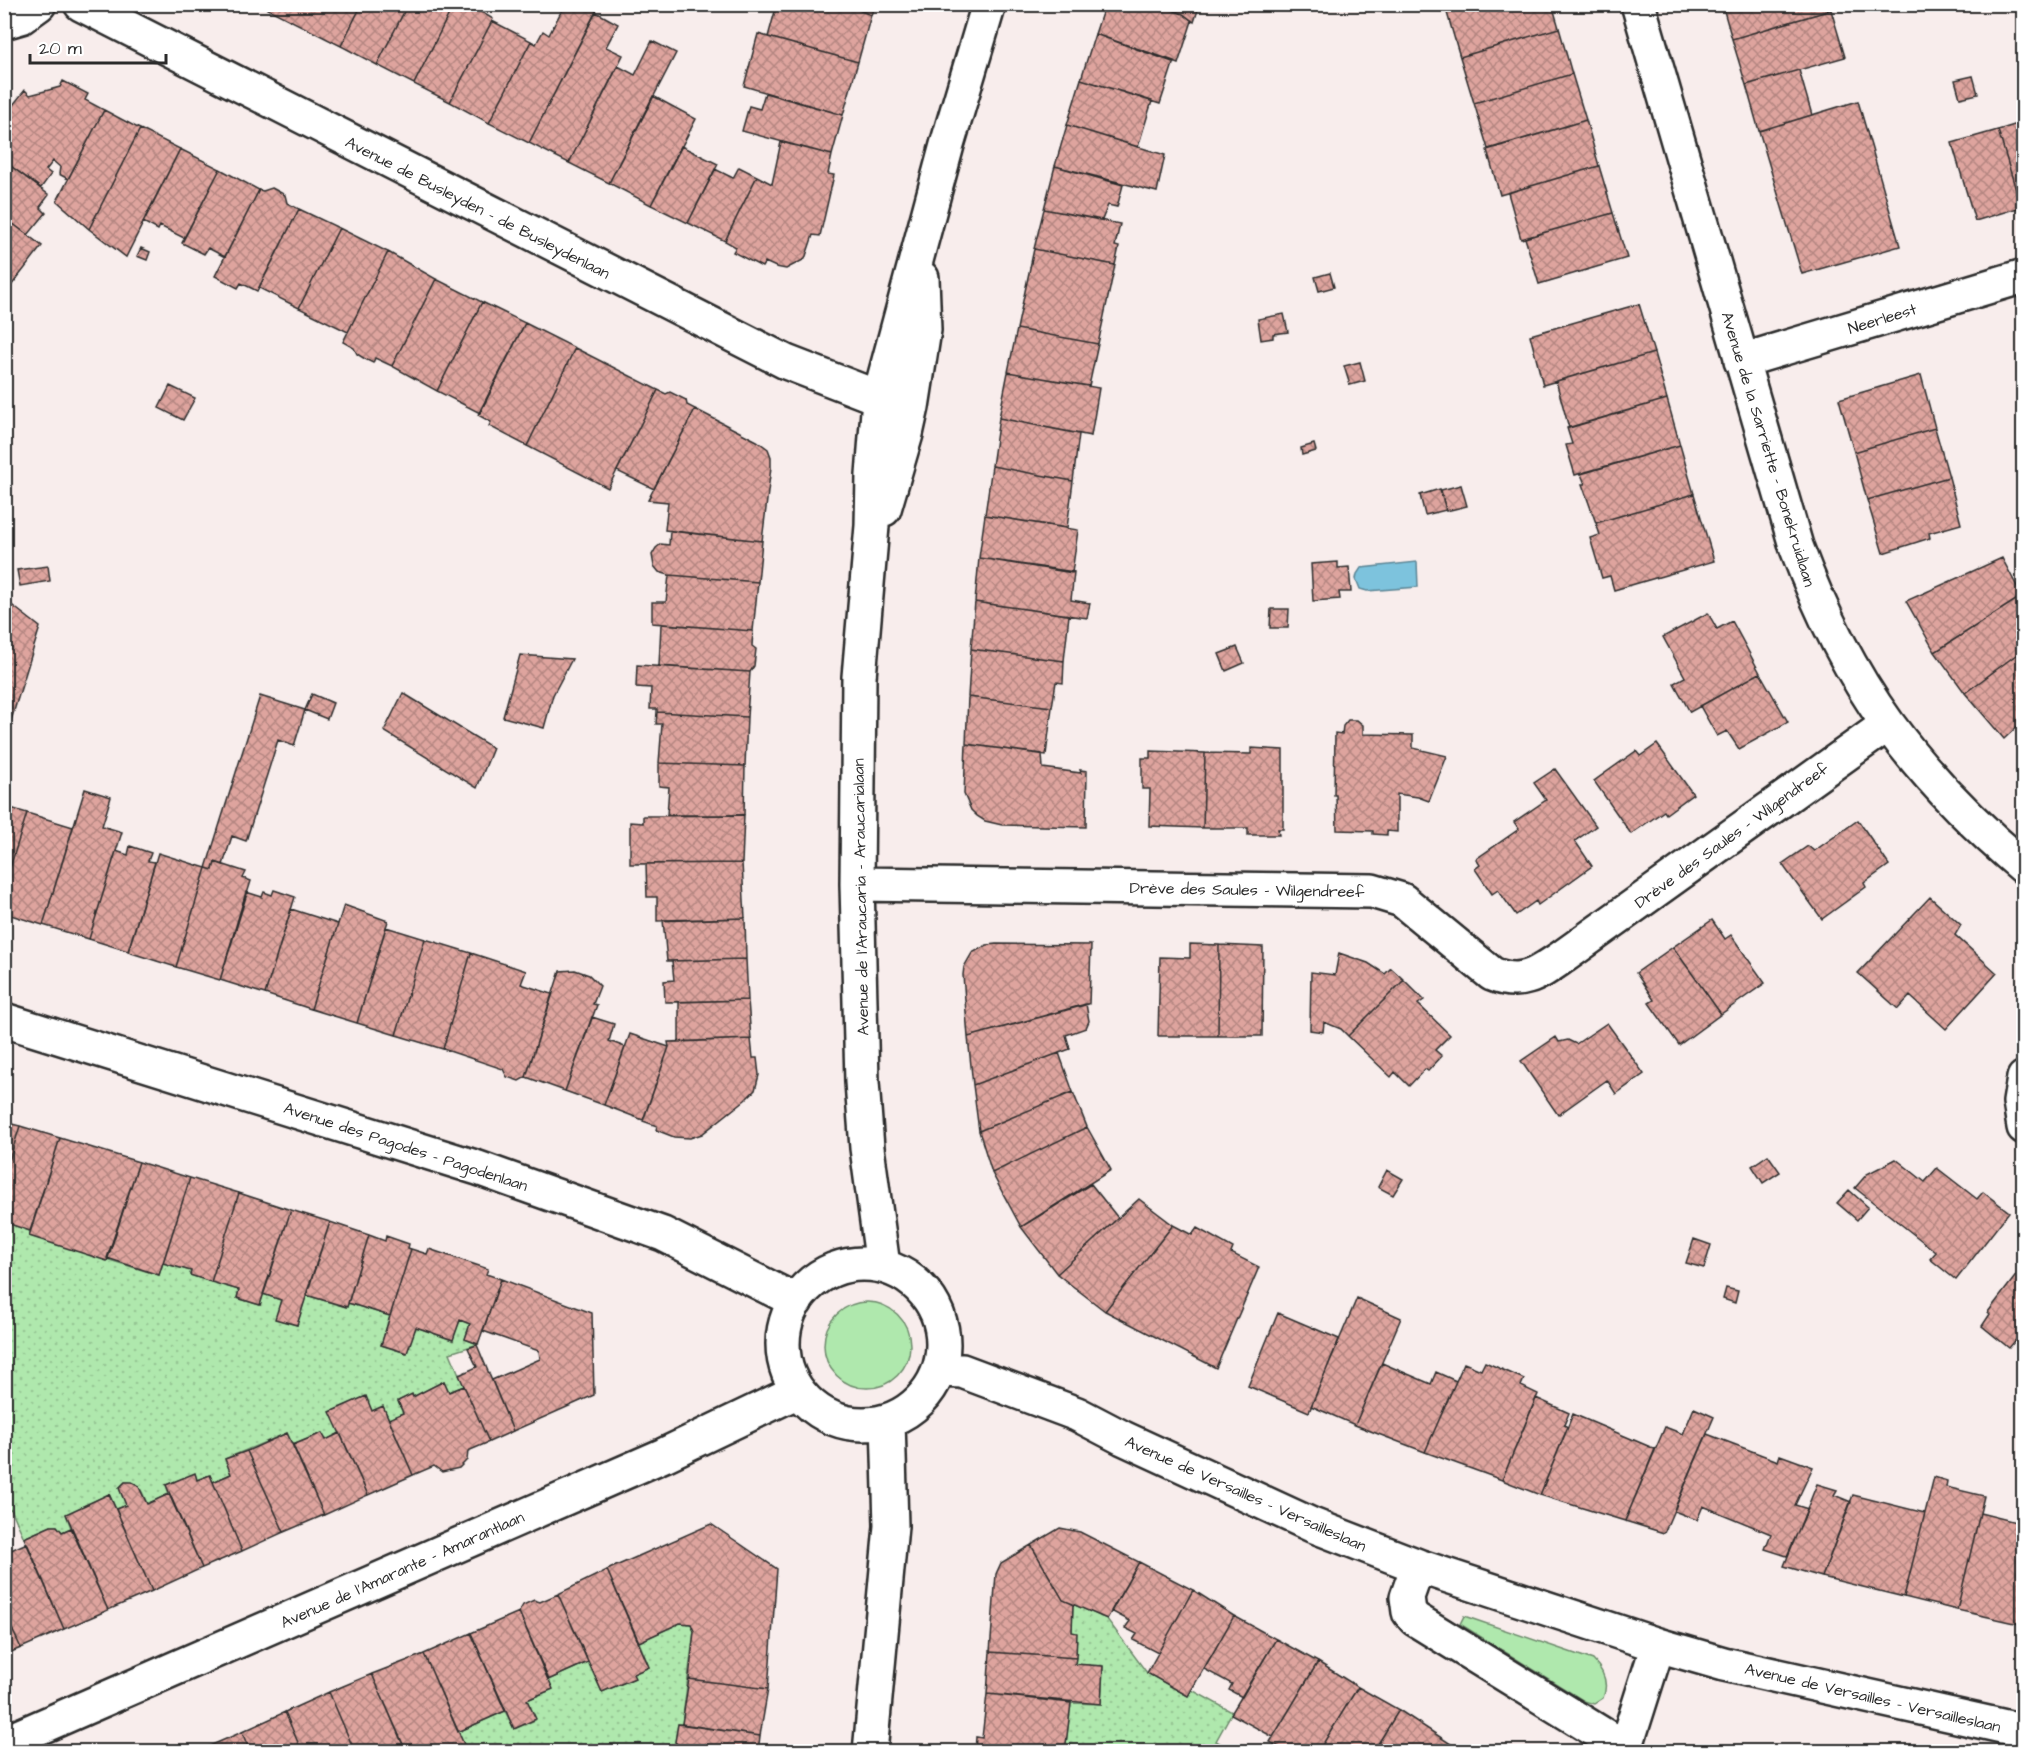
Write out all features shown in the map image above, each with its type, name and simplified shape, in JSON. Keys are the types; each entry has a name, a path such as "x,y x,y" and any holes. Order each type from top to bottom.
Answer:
{"street":[{"path":"4,22 21,17 39,4"},
{"name":"Avenue de Busleyden - de Busleydenlaan","path":"81,4 786,362 879,398"},
{"name":"Avenue de l'Araucaria - Araucarialaan","path":"883,1266 867,1148 862,1082 857,884 859,677 872,526 879,398 989,4"},
{"name":"Avenue de la Sarriette - Bonekruidlaan","path":"1638,4 1796,546 1813,592 1834,635 1888,724 1935,781 1992,840 2024,867"},
{"name":"Avenue de l'Araucaria - Araucarialaan","path":"872,526 884,510 906,434 924,330 919,249"},
{"name":"Neerleest","path":"1742,361 2024,276"},
{"name":"Avenue de l'Araucaria - Araucarialaan","path":"879,398 894,405 899,416 891,483"},
{"name":"Drève des Saules - Wilgendreef","path":"857,884 1372,891 1402,900 1492,974 1505,980 1522,979 1537,974 1564,956 1888,724"},
{"name":"Avenue des Pagodes - Pagodenlaan","path":"4,1020 478,1168 591,1208 663,1234 796,1301"},
{"path":"2024,1078 2020,1102 2024,1127"},
{"path":"863,1264 883,1266 900,1273 916,1284 929,1298 938,1314 943,1332 944,1351 940,1370 932,1387 920,1402 905,1413 888,1421 868,1425 848,1423 829,1417 811,1406 798,1391 788,1374 783,1337 787,1318 796,1301 809,1285 825,1274 843,1266 863,1264"},
{"name":"Avenue de Versailles - Versailleslaan","path":"940,1370 962,1371 1077,1414 1123,1438 1312,1525 1418,1566 1724,1664 2024,1731"},
{"name":"Avenue de l'Amarante - Amarantlaan","path":"4,1743 664,1455 798,1391"},
{"path":"870,1752 891,1526 888,1421"},
{"path":"1418,1566 1407,1597 1409,1612 1415,1619 1627,1750 1658,1644"}],"green space":[{"path":"5,1222 30,1231 30,1236 159,1275 163,1263 191,1271 190,1275 239,1290 237,1298 260,1305 263,1294 281,1300 276,1319 297,1325 306,1295 346,1307 348,1303 390,1316 381,1345 406,1353 416,1327 452,1340 460,1320 470,1324 465,1339 478,1344 450,1353 464,1386 449,1392 444,1381 413,1397 411,1395 398,1401 403,1413 389,1419 383,1407 372,1411 365,1397 331,1412 340,1433 326,1440 322,1433 293,1445 287,1433 225,1459 231,1474 213,1482 209,1475 197,1480 195,1474 166,1485 169,1494 147,1504 142,1491 137,1486 125,1482 119,1488 126,1505 116,1509 109,1494 66,1514 71,1528 62,1532 57,1526 51,1526 24,1538 11,1509 5,1511"},
{"path":"867,1302 891,1309 903,1321 910,1345 903,1369 891,1381 867,1388 843,1381 831,1369 824,1345 831,1321 843,1309"},
{"path":"1073,1604 1107,1619 1147,1673 1188,1696 1192,1690 1232,1712 1216,1741 1234,1751 1065,1752 1071,1703 1101,1704 1103,1667 1075,1664 1072,1632"},
{"path":"1464,1616 1593,1660 1600,1668 1604,1678 1606,1687 1603,1698 1594,1704 1584,1701 1460,1624"},
{"path":"680,1623 691,1624 694,1631 682,1724 678,1724 675,1742 682,1748 682,1751 461,1751 458,1732 505,1711 514,1729 535,1720 527,1700 552,1689 548,1680 588,1662 602,1692 634,1678 633,1674 649,1667 639,1642"}],"water":[{"path":"1417,562 1418,587 1367,591 1360,589 1356,579 1361,568"}],"building":[{"path":"270,4 362,4 341,46 268,9"},
{"path":"362,4 408,4 377,65 341,46"},
{"path":"408,4 454,4 414,84 377,65"},
{"path":"454,4 481,4 478,10 493,19 450,102 414,84"},
{"path":"565,4 599,5 529,143 489,123 531,41 536,44 543,31 549,35"},
{"path":"777,4 844,4 871,15 858,62 768,37"},
{"path":"844,4 875,4 871,15"},
{"path":"1105,4 1156,4 1183,14 1192,21 1178,64 1095,34"},
{"path":"1156,4 1200,4 1194,22 1183,14"},
{"path":"1451,4 1552,4 1559,28 1460,57 1445,6"},
{"path":"1722,4 1826,4 1828,11 1732,39"},
{"path":"1831,10 1845,57 1746,85 1732,39"},
{"path":"596,12 618,24 606,47 623,55 569,163 529,143"},
{"path":"492,21 531,41 489,123 450,102"},
{"path":"1559,28 1572,74 1474,103 1460,57"},
{"path":"758,34 858,62 843,115 744,86"},
{"path":"1095,34 1174,61 1160,104 1081,79"},
{"path":"652,41 676,53 609,183 569,163 618,66 635,75"},
{"path":"1799,70 1812,115 1759,131 1746,85"},
{"path":"1572,74 1586,120 1488,149 1474,103"},
{"path":"1973,76 1978,94 1960,98 1955,80"},
{"path":"1081,79 1152,101 1138,147 1067,125"},
{"path":"63,81 88,94 85,100 104,110 68,179 59,174 60,167 53,161 46,170 51,174 41,188 4,161 4,116 25,90 30,95 60,87"},
{"path":"765,93 843,115 832,155 742,131 749,106 760,109"},
{"path":"653,96 696,119 651,205 609,183"},
{"path":"1858,101 1900,246 1802,274 1759,131"},
{"path":"104,110 140,129 89,229 57,201"},
{"path":"1586,120 1599,166 1500,195 1487,150"},
{"path":"2024,122 2024,207 2021,207 1998,130"},
{"path":"1067,125 1165,155 1157,192 1055,166"},
{"path":"140,129 180,149 126,257 89,229"},
{"path":"1998,130 2021,207 1975,221 1952,143"},
{"path":"781,142 832,155 828,174 834,175 820,236 813,235 805,259 786,269 765,262 762,267 733,252 736,247 725,241 757,176 772,184"},
{"path":"681,146 718,164 688,223 651,205"},
{"path":"180,149 220,169 184,238 160,226 158,230 143,222"},
{"path":"4,161 49,195 40,207 46,213 28,235 4,217"},
{"path":"1055,166 1123,185 1117,207 1108,205 1102,220 1044,209"},
{"path":"1599,166 1613,213 1521,239 1508,193"},
{"path":"739,167 757,176 725,241 688,223 715,169 733,178"},
{"path":"220,169 259,190 225,257 208,248 204,254 182,243"},
{"path":"272,188 285,195 287,203 299,209 257,291 241,283 238,288 215,276 259,190"},
{"path":"299,209 339,228 299,308 259,288"},
{"path":"1044,209 1120,224 1115,246 1119,247 1115,265 1034,249"},
{"path":"1613,213 1627,258 1539,284 1525,238"},
{"path":"4,217 42,246 11,286 4,281"},
{"path":"339,228 388,252 348,332 299,308"},
{"path":"141,248 150,252 147,260 137,256"},
{"path":"1034,249 1115,265 1098,344 1017,329"},
{"path":"388,252 436,279 392,366 375,358 373,363 357,354 354,348 343,342"},
{"path":"1330,273 1334,287 1319,291 1315,277"},
{"path":"436,279 482,302 437,391 392,366"},
{"path":"482,302 525,323 480,413 437,391"},
{"path":"1639,304 1654,353 1543,385 1530,335"},
{"path":"1284,314 1288,332 1273,334 1273,338 1261,340 1258,319"},
{"path":"525,323 575,348 527,446 489,426 491,422 478,415"},
{"path":"1017,329 1098,344 1089,386 1008,372"},
{"path":"575,348 658,390 608,488 527,446"},
{"path":"1654,353 1667,399 1569,428 1556,381"},
{"path":"1360,362 1365,381 1350,385 1344,366"},
{"path":"1008,372 1099,388 1091,436 999,418"},
{"path":"1921,375 1935,428 1854,452 1839,399"},
{"path":"170,386 195,398 183,420 159,408"},
{"path":"658,390 666,394 670,392 686,400 687,405 695,409 654,489 617,471"},
{"path":"1667,399 1680,445 1575,475 1566,445 1572,444 1567,428"},
{"path":"695,409 768,449 771,467 762,541 665,530 668,502 648,500"},
{"path":"999,418 1079,434 1073,481 992,466"},
{"path":"1935,428 1949,477 1867,500 1854,452"},
{"path":"1314,444 1316,451 1302,455 1301,448"},
{"path":"1680,445 1694,494 1596,523 1582,484 1585,484 1581,474"},
{"path":"992,466 1073,481 1067,528 985,515"},
{"path":"1949,477 1961,524 1929,533 1930,538 1883,553 1867,500"},
{"path":"1461,485 1467,506 1446,511 1441,490"},
{"path":"1440,489 1446,510 1425,515 1420,495"},
{"path":"1694,494 1714,561 1614,590 1610,576 1602,578 1590,538 1600,535 1596,523"},
{"path":"985,515 1078,530 1072,573 979,558"},
{"path":"670,531 762,541 758,582 669,575 659,572 654,566 652,555 661,544 669,545"},
{"path":"979,558 1074,572 1071,600 1090,603 1087,618 975,602"},
{"path":"2002,558 2022,596 1935,652 1906,601"},
{"path":"1338,562 1338,568 1349,567 1351,592 1339,592 1340,599 1313,601 1311,564"},
{"path":"48,566 50,581 20,586 17,570"},
{"path":"669,575 758,582 753,631 652,623 652,602 666,602"},
{"path":"2022,596 2024,649 1965,693 1935,652"},
{"path":"4,599 40,627 4,743"},
{"path":"975,602 1069,615 1064,661 971,649"},
{"path":"1271,609 1289,609 1288,628 1270,628"},
{"path":"1708,613 1717,629 1732,621 1760,673 1690,712 1674,683 1685,677 1663,637"},
{"path":"661,624 753,631 752,646 756,649 754,666 750,672 659,666"},
{"path":"1237,647 1244,663 1226,671 1219,654"},
{"path":"971,649 1064,661 1063,683 1056,682 1052,707 968,697"},
{"path":"2024,649 2024,720 2004,739 1965,693"},
{"path":"520,655 572,659 553,695 544,728 503,717"},
{"path":"637,665 750,672 747,717 657,712 657,709 650,709 651,688 636,687"},
{"path":"1760,673 1788,722 1739,749 1727,731 1717,736 1700,706"},
{"path":"403,693 493,748 477,788 384,731"},
{"path":"312,694 333,703 327,719 305,710"},
{"path":"260,696 305,710 294,746 278,740 246,841 232,836 223,865 215,862 213,870 206,868"},
{"path":"968,697 1052,707 1046,755 966,744"},
{"path":"657,712 747,717 745,766 659,763 662,724 656,724"},
{"path":"1348,720 1357,720 1363,725 1363,734 1413,735 1413,748 1447,756 1429,801 1397,794 1397,832 1387,831 1387,835 1373,834 1373,831 1337,830 1336,795 1334,795 1335,733 1342,734 1343,726"},
{"path":"966,744 1042,754 1043,768 1081,773 1080,770 1087,771 1086,827 1002,825 985,821 977,816 971,810 964,794"},
{"path":"1657,744 1693,794 1666,814 1664,811 1631,834 1594,781 1636,751 1640,756"},
{"path":"1251,748 1283,750 1283,829 1278,829 1279,835 1248,835 1248,828 1203,828 1205,753 1251,754"},
{"path":"1150,751 1205,753 1203,828 1149,826 1150,789 1142,789 1142,758 1150,758"},
{"path":"659,763 745,766 744,815 667,815 669,787 659,786"},
{"path":"1555,769 1596,826 1575,841 1592,866 1538,905 1536,901 1516,915 1498,890 1492,894 1475,869 1480,865 1476,859 1519,829 1514,822 1546,800 1534,783"},
{"path":"85,789 111,797 102,826 122,832 89,939 43,925"},
{"path":"4,806 27,813 4,887"},
{"path":"27,813 73,827 43,925 4,913 4,887"},
{"path":"744,815 742,863 630,864 630,822 643,823 643,816"},
{"path":"1858,820 1889,865 1864,883 1866,887 1822,919 1782,864 1808,846 1814,851"},
{"path":"130,846 151,853 148,861 155,862 128,951 89,939 116,851 128,855"},
{"path":"158,853 206,868 176,967 128,952"},
{"path":"215,862 246,872 243,878 251,881 220,980 176,967 206,868 213,870"},
{"path":"742,863 745,918 657,921 657,897 647,897 646,864"},
{"path":"274,890 295,897 265,994 220,980 246,892 262,897 264,892 272,895"},
{"path":"1930,897 1961,925 1955,935 1997,973 1946,1029 1910,996 1898,1009 1858,973"},
{"path":"344,905 388,921 357,1023 311,1009"},
{"path":"291,909 338,924 311,1009 265,994"},
{"path":"745,918 746,959 667,961 663,920"},
{"path":"1712,920 1725,939 1731,935 1765,983 1721,1014 1673,947"},
{"path":"386,927 425,939 396,1035 357,1023"},
{"path":"425,939 471,953 443,1049 396,1035"},
{"path":"1190,944 1219,945 1218,1036 1158,1036 1160,957 1190,958"},
{"path":"987,945 1091,945 1089,1004 968,1037 964,967 972,953"},
{"path":"1219,945 1263,947 1262,1036 1218,1036"},
{"path":"1673,947 1721,1014 1679,1045 1649,1003 1654,1000 1636,973"},
{"path":"471,953 526,971 521,984 552,994 526,1077 519,1081 507,1077 503,1069 443,1049"},
{"path":"1339,953 1368,963 1385,974 1391,968 1404,980 1348,1036 1341,1029 1324,1022 1323,1032 1310,1030 1311,972 1335,975"},
{"path":"746,959 748,1000 665,1002 664,981 674,980 672,961"},
{"path":"575,970 589,975 600,986 593,1004 597,1005 565,1091 526,1077 560,971"},
{"path":"1404,980 1424,1000 1418,1004 1450,1035 1435,1050 1442,1056 1428,1071 1425,1069 1409,1086 1395,1072 1391,1077 1348,1036"},
{"path":"748,1000 751,1039 679,1042 679,1002"},
{"path":"1086,1004 1089,1021 1086,1028 1066,1035 1070,1049 973,1085 968,1037"},
{"path":"592,1017 614,1024 609,1041 625,1047 604,1105 565,1091"},
{"path":"1607,1023 1644,1074 1616,1094 1607,1080 1558,1115 1521,1061 1556,1037 1559,1042 1568,1040 1576,1044"},
{"path":"630,1034 669,1047 643,1120 604,1105"},
{"path":"751,1039 753,1058 757,1058 759,1075 755,1090 702,1134 690,1138 674,1137 656,1130 657,1126 643,1121 669,1047 668,1042"},
{"path":"1059,1053 1073,1092 979,1131 973,1085"},
{"path":"1073,1092 1087,1127 992,1173 979,1131"},
{"path":"4,1122 20,1126 4,1177"},
{"path":"20,1126 60,1138 30,1231 4,1222 4,1177"},
{"path":"1087,1127 1111,1170 1021,1227 992,1173"},
{"path":"60,1138 139,1162 107,1261 29,1236"},
{"path":"1768,1155 1780,1172 1763,1183 1752,1166"},
{"path":"1896,1159 1925,1182 1937,1168 1977,1199 1983,1192 2009,1212 1956,1280 1930,1259 1936,1252 1855,1188 1867,1174"},
{"path":"139,1162 190,1178 159,1275 107,1258"},
{"path":"1387,1170 1403,1179 1393,1195 1378,1187"},
{"path":"190,1178 239,1193 211,1282 190,1275 191,1271 163,1263"},
{"path":"1091,1184 1118,1218 1057,1274 1021,1227"},
{"path":"1849,1190 1868,1207 1857,1220 1837,1203"},
{"path":"239,1193 291,1210 260,1305 237,1298 239,1290 211,1282"},
{"path":"1139,1199 1173,1225 1105,1311 1057,1274"},
{"path":"291,1210 330,1222 297,1325 275,1319 281,1300 263,1294"},
{"path":"330,1222 369,1235 347,1307 306,1295"},
{"path":"1173,1225 1192,1235 1197,1228 1233,1248 1231,1253 1259,1267 1216,1368 1105,1311"},
{"path":"369,1235 385,1241 386,1236 409,1244 408,1248 411,1249 390,1316 348,1303"},
{"path":"1694,1239 1711,1245 1704,1268 1686,1263"},
{"path":"411,1249 427,1254 429,1249 488,1269 486,1274 501,1279 478,1344 465,1339 470,1324 460,1320 453,1340 416,1327 407,1353 381,1345"},
{"path":"2024,1265 2024,1340 2019,1336 2009,1348 1982,1326 1990,1314 1988,1312"},
{"path":"501,1279 592,1313 594,1395 513,1431 492,1380 540,1359 539,1351 483,1331"},
{"path":"1726,1288 1738,1291 1735,1303 1723,1299"},
{"path":"1357,1298 1401,1318 1355,1425 1311,1406"},
{"path":"1278,1313 1339,1339 1309,1412 1248,1386"},
{"path":"477,1345 513,1431 489,1442 459,1375 477,1367 468,1348"},
{"path":"1485,1362 1524,1379 1521,1386 1538,1394 1502,1480 1425,1452 1464,1363 1481,1370"},
{"path":"1382,1363 1431,1384 1436,1372 1456,1381 1425,1452 1355,1425"},
{"path":"444,1381 449,1392 464,1386 489,1442 468,1451 467,1460 459,1468 442,1472 434,1466 413,1475 389,1419 403,1413 398,1401 412,1394 413,1397"},
{"path":"366,1396 372,1411 383,1406 413,1475 368,1495 330,1412"},
{"path":"1536,1398 1569,1413 1564,1425 1568,1427 1540,1495 1502,1480"},
{"path":"1694,1408 1714,1417 1664,1533 1625,1521 1665,1427 1683,1434"},
{"path":"1573,1414 1655,1449 1625,1521 1540,1495"},
{"path":"287,1433 324,1515 284,1532 247,1451"},
{"path":"322,1433 326,1440 340,1433 368,1495 324,1515 293,1445"},
{"path":"1707,1434 1778,1461 1780,1455 1813,1467 1795,1505 1808,1509 1787,1556 1765,1549 1771,1534 1703,1506 1697,1520 1674,1511"},
{"path":"247,1451 284,1532 242,1551 213,1482 231,1474 225,1459"},
{"path":"195,1473 197,1480 210,1475 242,1551 202,1568 166,1485"},
{"path":"1934,1477 1947,1481 1946,1487 1984,1496 1957,1610 1904,1597"},
{"path":"125,1482 138,1485 147,1504 169,1494 202,1568 152,1591 116,1509 126,1505 119,1488"},
{"path":"1817,1484 1837,1490 1834,1495 1851,1502 1822,1577 1784,1566"},
{"path":"109,1494 152,1591 108,1610 66,1514"},
{"path":"1853,1495 1925,1513 1904,1597 1822,1577"},
{"path":"1980,1513 2024,1524 2024,1625 1957,1610"},
{"path":"711,1524 777,1569 768,1689 689,1679 694,1631 691,1624 680,1623 639,1642 607,1570"},
{"path":"51,1526 57,1526 62,1532 71,1528 108,1610 64,1629 24,1538"},
{"path":"1060,1528 1080,1532 1139,1562 1107,1619 1063,1600 1031,1545"},
{"path":"27,1543 64,1629 21,1648 4,1612 4,1553"},
{"path":"1031,1545 1063,1600 1073,1604 1072,1632 1077,1633 1076,1658 990,1652 996,1574 1001,1563"},
{"path":"1139,1562 1193,1590 1158,1653 1133,1640 1137,1634 1125,1628 1130,1621 1111,1611"},
{"path":"607,1570 649,1667 633,1674 635,1678 602,1692 558,1594"},
{"path":"1193,1590 1234,1616 1188,1696 1147,1673"},
{"path":"558,1594 588,1662 548,1680 519,1612 523,1605 534,1600 540,1602"},
{"path":"4,1612 21,1648 4,1655"},
{"path":"519,1612 553,1689 527,1700 536,1719 514,1729 471,1633"},
{"path":"1234,1616 1276,1639 1242,1697 1229,1690 1232,1684 1204,1669"},
{"path":"471,1633 505,1711 458,1732 424,1654"},
{"path":"1276,1639 1318,1662 1273,1737 1231,1714"},
{"path":"990,1652 1076,1658 1075,1664 1103,1666 1101,1704 987,1694"},
{"path":"424,1654 466,1749 461,1752 406,1752 372,1674"},
{"path":"1318,1662 1358,1687 1318,1752 1288,1752 1270,1742"},
{"path":"372,1674 406,1751 355,1752 329,1692"},
{"path":"689,1679 768,1689 760,1736 682,1724"},
{"path":"1358,1687 1399,1710 1373,1752 1318,1752"},
{"path":"329,1692 355,1752 302,1752 285,1712"},
{"path":"987,1694 1071,1703 1065,1752 975,1752 976,1737 982,1738"},
{"path":"1399,1710 1463,1752 1373,1752"},
{"path":"285,1712 302,1752 250,1752 242,1732"},
{"path":"678,1724 760,1736 758,1752 682,1752 682,1748 675,1742"},
{"path":"242,1732 250,1752 198,1752 198,1751"}]}
